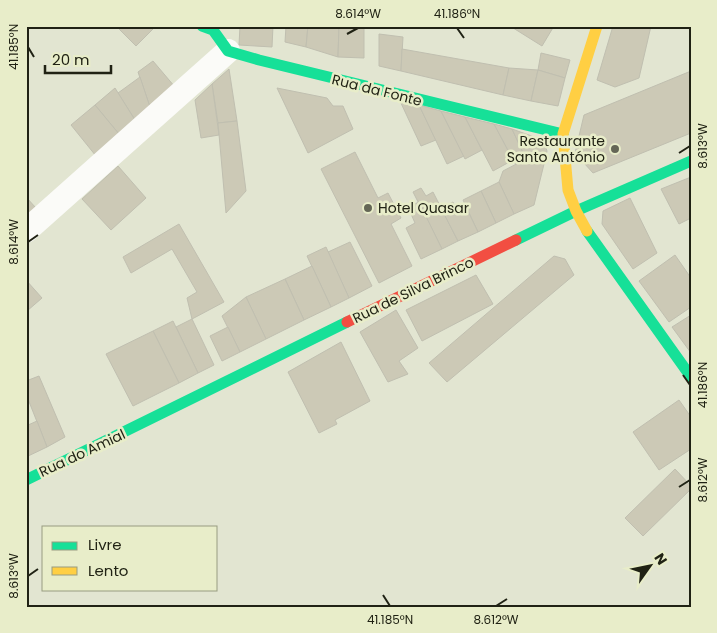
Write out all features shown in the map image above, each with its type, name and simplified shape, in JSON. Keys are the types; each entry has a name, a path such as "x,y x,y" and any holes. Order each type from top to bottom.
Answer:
{"street":[{"path":"26,231 228,51 210,27"},
{"path":"595,27 563,134 568,190 576,211 587,231 691,377"},
{"name":"Rua da Fonte","path":"228,51 361,86 563,134"},
{"name":"Rua de Silva Brinco","path":"138,426 244,372 576,211 691,161"},
{"name":"Rua do Amial","path":"26,480 138,426"}],"building":[{"path":"116,26 156,26 136,46"},
{"path":"240,26 273,26 272,47 239,45"},
{"path":"286,26 308,26 306,47 285,42"},
{"path":"308,26 339,26 338,57 306,47"},
{"path":"339,26 364,26 364,58 338,57"},
{"path":"510,26 554,26 542,46"},
{"path":"613,26 651,26 639,78 615,87 597,80"},
{"path":"379,34 403,37 401,71 379,66"},
{"path":"402,49 509,68 503,95 401,71"},
{"path":"541,53 570,60 565,78 538,70"},
{"path":"153,61 175,87 150,107 138,72"},
{"path":"509,68 538,70 531,101 503,95"},
{"path":"229,69 237,121 218,123 212,84"},
{"path":"538,70 565,78 558,106 531,101"},
{"path":"691,71 691,133 593,173 575,153 584,115"},
{"path":"140,77 150,107 135,120 118,93"},
{"path":"212,84 219,135 201,138 195,100"},
{"path":"115,88 135,120 119,134 95,105"},
{"path":"277,88 327,98 333,106 343,106 353,129 308,153"},
{"path":"400,101 419,105 436,140 421,146"},
{"path":"95,105 119,134 96,156 71,125"},
{"path":"419,105 441,111 464,156 447,164"},
{"path":"441,111 465,117 482,150 465,159"},
{"path":"465,117 494,124 513,160 493,171"},
{"path":"237,121 246,191 226,213 218,123"},
{"path":"494,124 512,129 526,159 516,165"},
{"path":"512,129 540,139 547,151 544,164 526,159"},
{"name":"Hotel Quasar","path":"355,152 378,198 388,193 401,218 391,224 412,266 379,283 321,169"},
{"path":"526,159 544,164 534,205 514,214 499,182 503,171"},
{"path":"118,166 146,198 111,230 82,199"},
{"path":"691,177 691,218 679,224 661,189"},
{"path":"499,182 514,214 496,223 481,191"},
{"path":"421,188 426,196 433,192 458,241 442,249 413,192"},
{"path":"481,191 496,223 478,232 463,200"},
{"path":"26,197 36,208 26,216"},
{"path":"630,198 657,253 633,269 602,224 603,211"},
{"path":"419,202 442,249 421,259 406,228 415,223 408,207"},
{"path":"453,202 455,207 464,203 478,232 458,241 441,208"},
{"path":"179,224 224,302 192,319 187,298 197,292 172,249 131,273 123,257"},
{"path":"350,242 372,286 349,298 328,252"},
{"path":"326,247 349,298 331,307 307,256"},
{"path":"675,255 691,278 691,307 669,322 639,281"},
{"path":"554,256 565,259 574,275 447,382 429,363"},
{"path":"312,266 331,307 304,320 285,279"},
{"path":"476,275 493,304 422,341 406,310"},
{"path":"285,279 304,320 266,339 246,297"},
{"path":"26,280 42,298 27,311 26,310"},
{"path":"246,297 266,339 240,352 222,316"},
{"path":"396,310 418,348 399,361 408,374 388,382 360,332"},
{"path":"691,315 691,353 672,327"},
{"path":"192,319 214,365 198,373 176,327"},
{"path":"173,321 198,373 179,383 153,331"},
{"path":"228,327 240,352 222,361 210,336"},
{"path":"153,331 179,383 133,406 106,354"},
{"path":"341,342 370,401 335,420 337,424 319,433 288,372"},
{"path":"39,376 65,437 47,447 26,394 26,381"},
{"path":"679,400 691,417 691,449 659,470 633,432"},
{"path":"37,421 47,447 26,457 26,426"},
{"path":"675,469 691,486 691,489 643,536 625,518"}],"traffic: fast":[{"path":"202,26 213,30 228,51 563,134"},
{"path":"516,240 576,211 691,161"},
{"path":"587,231 691,377"},
{"path":"26,480 347,322"}],"traffic: slow":[{"path":"587,231 576,211 568,190 563,134 597,26"}],"traffic: jam":[{"path":"347,322 516,240"}],"place":[{"name":"Restaurante Santo António","path":"615,149"},
{"name":"Hotel Quasar","path":"368,208"}]}
